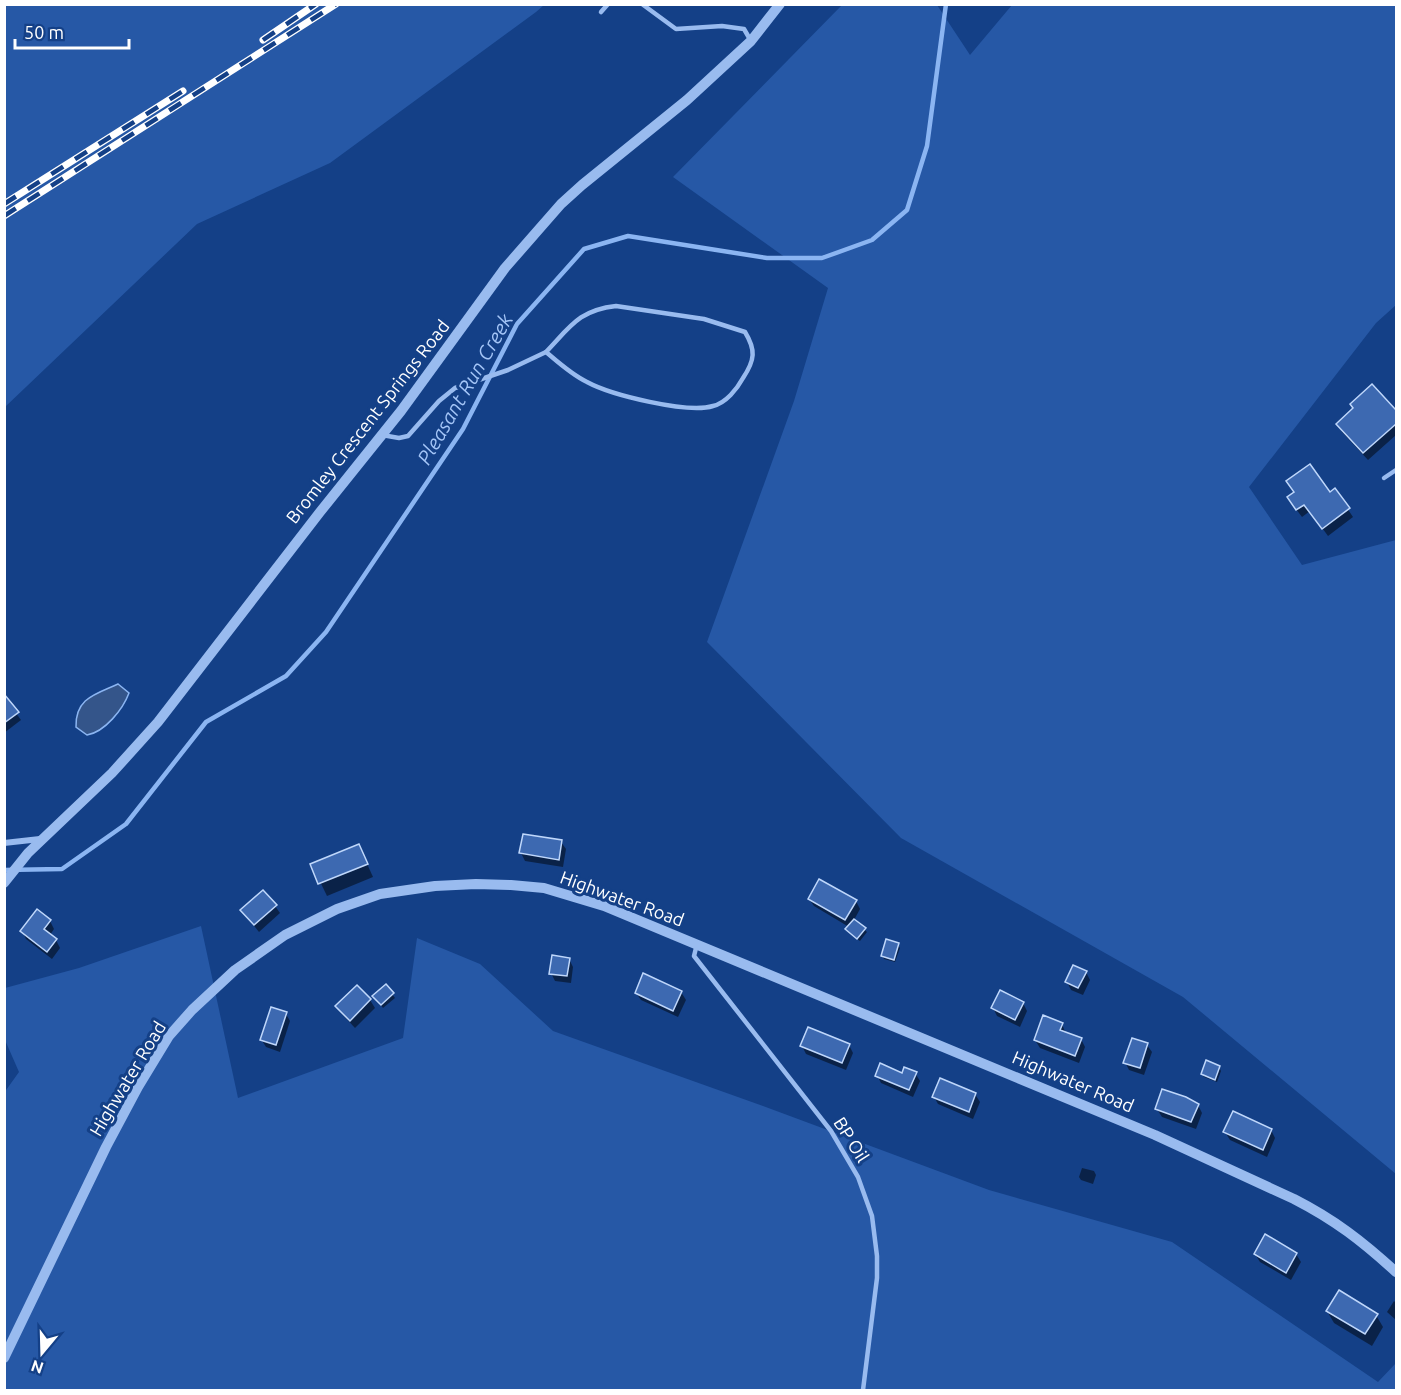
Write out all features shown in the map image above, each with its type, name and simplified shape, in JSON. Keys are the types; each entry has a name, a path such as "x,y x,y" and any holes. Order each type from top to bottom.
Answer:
{"street":[{"name":"Bromley Crescent Springs Road","path":"4,883 41,839 112,773 158,722 401,411 505,268 561,204 687,100 751,40 780,4"},
{"path":"4,843 41,839"},
{"name":"Highwater Road","path":"4,1358 106,1147 138,1087 169,1036 192,1010 235,970 285,935 337,909 381,894 435,886 476,884 544,888 604,906 1155,1135 1294,1199 1355,1235 1396,1272"}],"lane":[{"path":"602,12 608,4"},
{"path":"642,4 676,29 722,26 744,28 751,40"},
{"path":"382,435 399,438 408,436 454,388 473,383 546,352 580,317 598,308 616,306 704,319 745,332 753,346 753,358 740,384 725,400 713,406 701,407 634,399 607,391 586,382 546,352"},
{"path":"1384,478 1396,470"},
{"name":"BP Oil","path":"697,944 694,956 831,1131 858,1177 872,1216 877,1256 877,1278 862,1390"}],"shaded area":[{"path":"5,4 544,5 330,163 197,224 5,407"},
{"path":"842,5 937,5 970,55 1012,5 1396,5 1396,305 1376,323 1249,487 1302,565 1396,540 1396,1174 1183,997 901,838 707,642 794,401 828,288 673,177"},
{"path":"118,684 129,693 107,725 87,735 76,727 79,709 83,703 95,694"},
{"path":"201,926 238,1098 403,1038 417,938 480,964 553,1031 989,1190 1172,1242 1378,1382 1396,1363 1396,1390 5,1390 4,1093 19,1072 5,1040 5,988 79,968"}],"building":[{"path":"1372,384 1396,410 1396,424 1363,453 1336,424 1353,408 1350,404"},
{"path":"1310,464 1330,492 1335,488 1350,508 1322,529 1304,505 1296,510 1287,497 1294,492 1286,481"},
{"path":"4,694 19,712 4,723"},
{"path":"523,834 562,840 559,860 519,853"},
{"path":"359,844 368,864 318,884 310,864"},
{"path":"819,879 857,900 845,920 808,899"},
{"path":"263,890 277,905 254,925 240,910"},
{"path":"37,909 51,920 44,929 57,939 47,952 20,931"},
{"path":"854,919 866,928 857,939 845,929"},
{"path":"886,939 899,943 894,960 881,956"},
{"path":"552,955 570,958 567,976 549,974"},
{"path":"1073,965 1087,971 1078,988 1065,982"},
{"path":"643,973 682,991 673,1011 635,993"},
{"path":"386,984 394,993 381,1005 372,996"},
{"path":"357,985 371,999 350,1021 335,1006"},
{"path":"1000,990 1024,1002 1015,1020 991,1008"},
{"path":"271,1007 287,1012 276,1045 260,1040"},
{"path":"1043,1015 1063,1023 1060,1030 1082,1038 1075,1056 1034,1040"},
{"path":"808,1027 850,1044 842,1063 800,1046"},
{"path":"1132,1038 1148,1043 1140,1068 1123,1063"},
{"path":"1206,1060 1220,1066 1215,1080 1201,1074"},
{"path":"880,1063 902,1073 904,1067 917,1072 909,1090 875,1076"},
{"path":"940,1078 976,1093 969,1112 932,1097"},
{"path":"1162,1089 1199,1104 1191,1122 1155,1109"},
{"path":"1233,1111 1272,1129 1263,1150 1223,1132"},
{"path":"1265,1234 1297,1253 1286,1273 1254,1254"},
{"path":"1339,1290 1378,1314 1365,1334 1326,1311"}],"waterway":[{"name":"Pleasant Run Creek","path":"4,870 62,869 126,824 206,722 286,676 326,632 463,429 517,324 584,249 628,236 767,258 822,258 872,240 907,210 927,146 946,4"}],"railway":[{"path":"263,40 316,4"},
{"path":"4,216 336,4"},
{"path":"4,204 183,91"}]}
